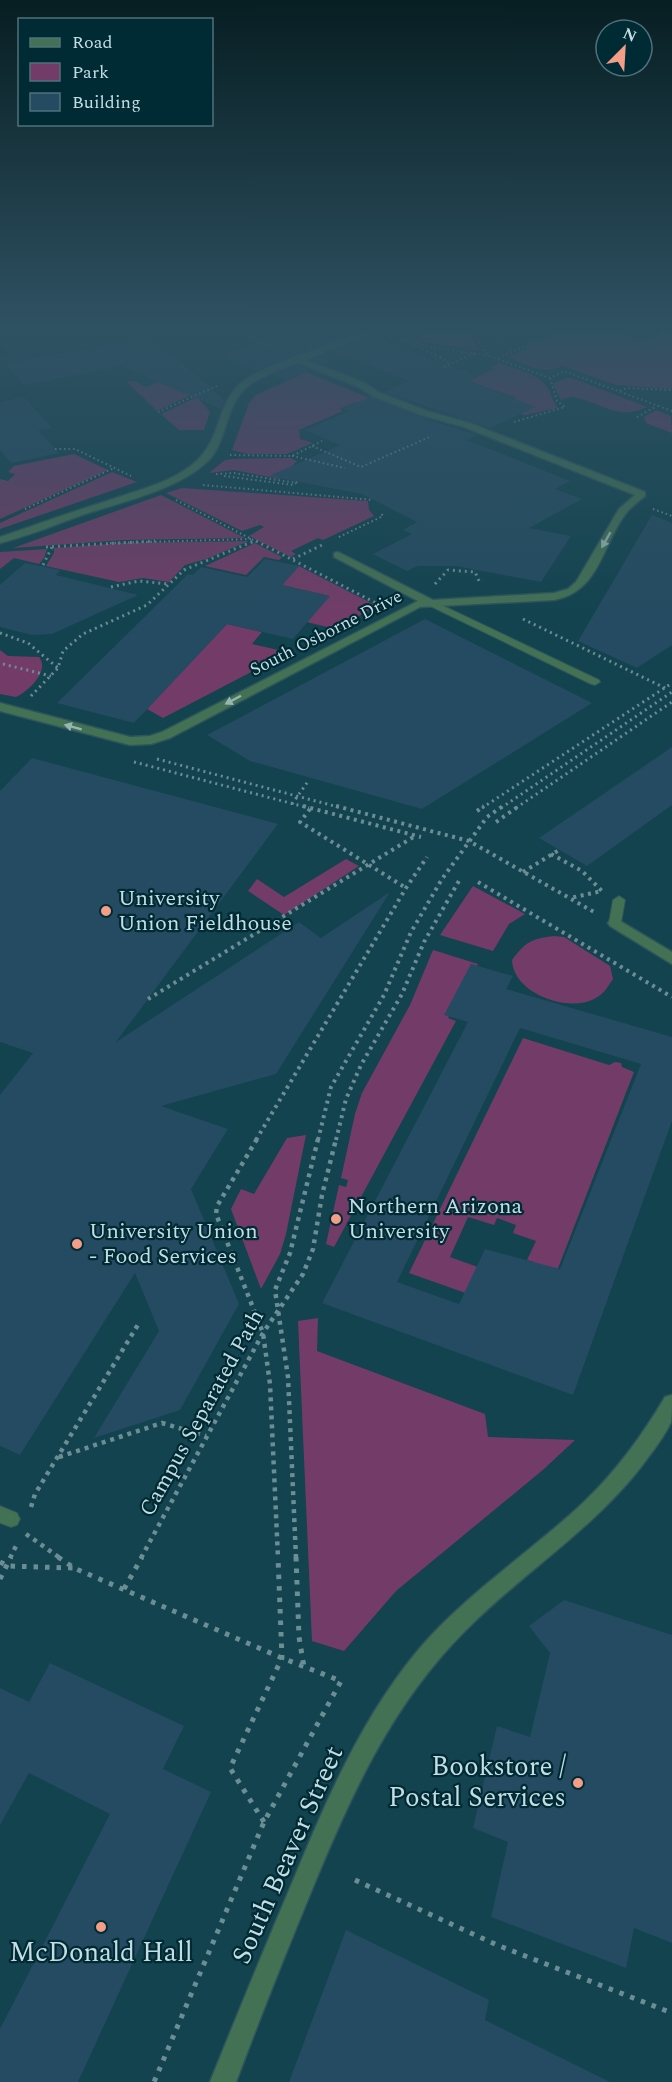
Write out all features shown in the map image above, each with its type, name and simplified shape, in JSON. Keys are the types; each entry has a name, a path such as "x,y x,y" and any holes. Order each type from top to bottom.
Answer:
{"street":[{"path":"0,540 154,488 187,473 205,459 216,444 222,428"},
{"name":"South Osborne Drive","path":"0,707 129,741 151,740 166,735 418,604 555,597 570,592 579,585 624,509 642,494 475,428"},
{"path":"338,555 431,603"},
{"path":"615,923 672,959"},
{"name":"South Beaver Street","path":"223,2082 342,1790 386,1714 427,1656 476,1606 586,1513 619,1481 651,1439 672,1403"}],"lane":[{"path":"431,603 596,682"},
{"path":"615,923 620,900"}],"path":[{"path":"312,446 362,467 438,433"},
{"path":"292,456 322,441"},
{"path":"55,449 75,449 133,477"},
{"path":"226,455 292,456 345,468"},
{"path":"25,509 114,468"},
{"path":"211,475 226,474 224,476 293,485 297,482"},
{"path":"197,484 373,500"},
{"path":"172,498 383,606 372,611"},
{"path":"43,565 52,547 121,542 254,540"},
{"path":"23,703 52,676 58,668 63,651 83,634 147,605 184,570 205,563 254,540"},
{"path":"434,584 448,570 475,572 482,590"},
{"path":"111,588 120,583 145,580 169,584"},
{"path":"514,614 665,688"},
{"path":"0,633 27,643 58,668"},
{"path":"3,664 52,676"},
{"path":"477,812 672,683"},
{"name":"Campus Separated Path","path":"124,1589 263,1333 278,1312 274,1290 290,1253 331,1087 384,995 411,932 442,879 487,817 672,693"},
{"path":"496,822 672,702"},
{"path":"150,757 470,841 615,923"},
{"path":"126,760 421,837"},
{"path":"292,804 309,780"},
{"path":"310,809 300,822 406,888"},
{"path":"148,999 415,836"},
{"path":"523,872 559,850"},
{"path":"551,854 582,871 602,891 568,898"},
{"path":"264,1822 230,1768 282,1658 270,1384 263,1333 216,1214 217,1206 406,888 427,857"},
{"path":"304,1667 300,1637 288,1377 278,1312 303,1274 313,1249 322,1194 346,1099 361,1065 402,994 424,942 460,879"},
{"path":"478,882 672,997"},
{"path":"29,1513 35,1494 140,1323"},
{"path":"58,1457 162,1423 206,1436"},
{"path":"0,1579 8,1566 15,1522 74,1568 282,1658 341,1681 264,1822 154,2082"},
{"path":"0,1562 8,1566 74,1568"},
{"path":"355,1880 497,1945 672,2013"}],"shaded area":[{"name":"Northern Arizona University","path":"0,428 672,428 672,2082 0,2082"}],"green space":[{"path":"177,428 205,428 204,430"},
{"path":"240,428 303,428 299,430 300,439 313,443 287,454 247,454 232,450"},
{"path":"659,428 672,428 672,433"},
{"path":"74,454 108,470 0,519 0,479 8,481 15,474 8,472 14,466"},
{"path":"290,458 297,461 280,479 234,470 209,473 225,460"},
{"path":"112,472 137,482 0,529 0,523"},
{"path":"182,488 368,501 369,510 374,516 323,540 318,538 291,551 296,554 291,557 249,536 264,527 260,525 242,531 166,493"},
{"path":"161,495 245,538 125,540 13,548"},
{"path":"249,541 185,565 169,582 143,578 119,582 46,566 54,553 54,548 123,543"},
{"path":"255,543 282,557 279,560 264,557 246,575 205,566"},
{"path":"47,549 39,564 14,558 0,569 0,552"},
{"path":"299,566 377,606 335,629 307,622 329,596 282,585"},
{"path":"227,624 262,632 252,644 287,652 163,718 147,709"},
{"path":"0,650 8,656 39,657 42,662 40,674 36,680 16,697 0,694"},
{"path":"346,859 359,866 284,915 248,891 257,879 284,897"},
{"path":"473,886 525,914 509,924 493,951 440,935"},
{"path":"554,936 564,937 610,966 613,979 605,991 583,1003 556,1002 531,991 521,982 512,960 529,942"},
{"path":"433,950 478,964 448,1018 456,1021 334,1247 326,1244 339,1185 346,1187 348,1180 341,1178 362,1093 410,1005"},
{"path":"523,1038 609,1065 615,1062 621,1063 622,1067 634,1072 538,1320 534,1262 527,1260 536,1241 513,1233 516,1225 497,1218 494,1225 468,1217 450,1257 486,1270 474,1296 409,1273"},
{"path":"306,1135 286,1234 280,1254 261,1289 231,1209 241,1189 254,1194 287,1138"},
{"path":"318,1318 317,1351 485,1414 488,1437 575,1440 544,1469 396,1591 344,1651 312,1641 298,1321"}],"building":[{"path":"0,428 51,428 38,430 59,453 11,463 0,450"},
{"path":"455,428 477,435 467,440 570,481 555,489 582,499 529,528 571,536 541,582 456,566 418,566 407,571 373,554 412,534 403,530 417,522 362,494 269,476 340,445 305,430"},
{"path":"652,515 672,523 672,645 637,668 578,641"},
{"path":"265,559 299,566 282,585 330,596 293,639 227,624 134,723 57,703 188,574 193,575 201,567 247,577"},
{"path":"25,563 60,570 56,575 138,595 52,634 32,635 0,627 0,585"},
{"path":"425,619 592,703 422,809 250,761 207,735"},
{"path":"672,747 672,805 587,866 539,838"},
{"path":"32,758 278,824 116,1042 299,922 321,938 390,892 276,1074 161,1106 228,1129 191,1189 239,1304 180,1410 94,1438 159,1331 135,1273 20,1455 0,1446 0,1095 33,1053 0,1042 0,791"},
{"path":"471,964 513,976 506,989 672,1037 672,1121 573,1395 322,1303 468,1022 444,1015","holes":["520,1028 641,1064 560,1269 485,1249 459,1304 397,1282"]},
{"name":"Bookstore / Postal Services","path":"564,1600 672,1635 672,1943 634,1928 626,1968 491,1917 508,1842 473,1828 497,1726 530,1737 550,1653 529,1626"},
{"name":"McDonald Hall","path":"50,1663 184,1726 163,1769 211,1792 78,2082 0,2082 0,2029 110,1814 29,1773 0,1825 0,1688 29,1702"},
{"path":"346,1930 489,2000 485,2020 610,2082 289,2082"}],"place":[{"name":"University Union Fieldhouse","path":"106,911"},
{"name":"Northern Arizona University","path":"336,1219"},
{"name":"University Union - Food Services","path":"77,1244"},
{"name":"Bookstore / Postal Services","path":"578,1783"},
{"name":"McDonald Hall","path":"101,1927"}]}
